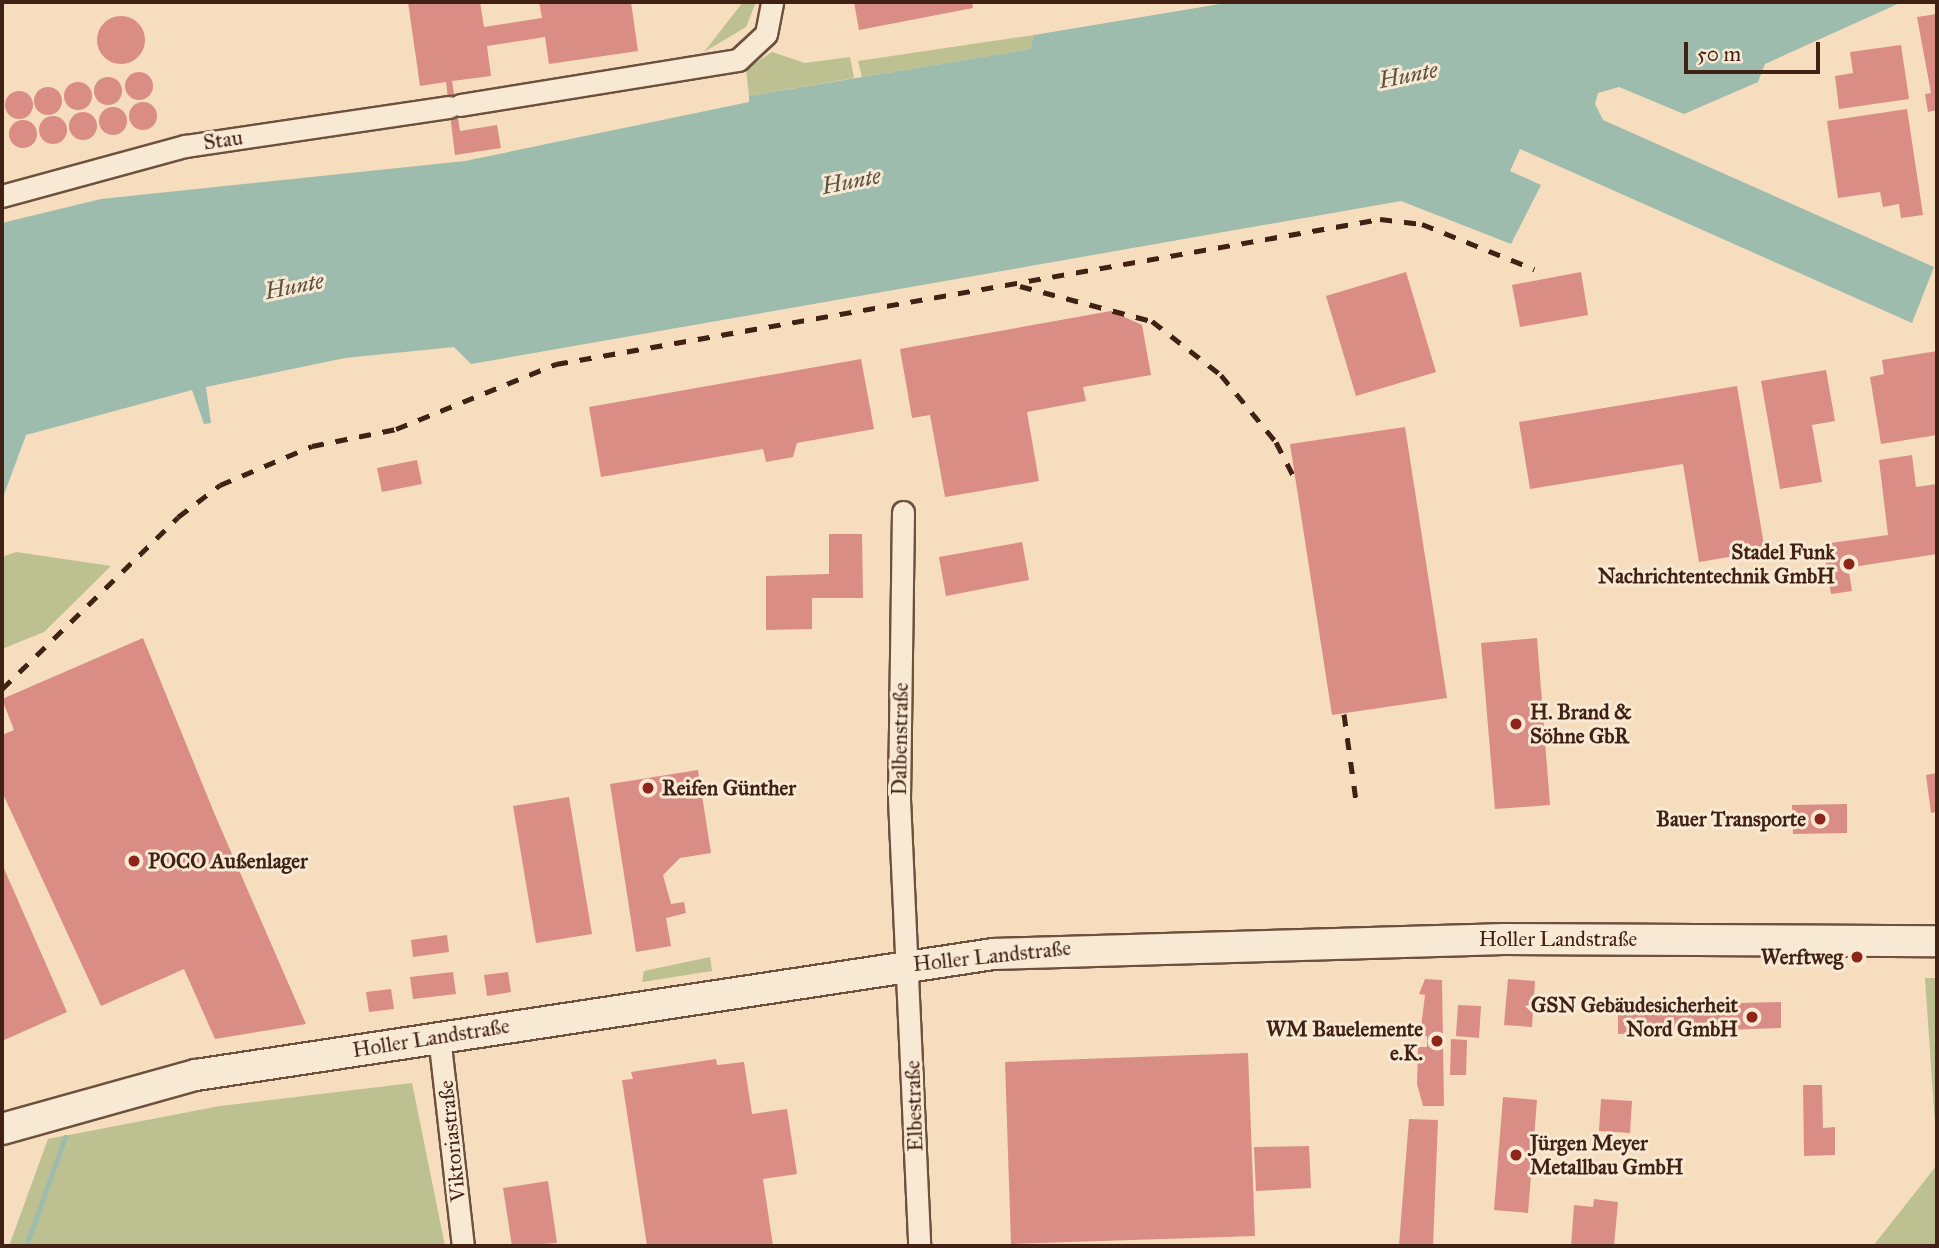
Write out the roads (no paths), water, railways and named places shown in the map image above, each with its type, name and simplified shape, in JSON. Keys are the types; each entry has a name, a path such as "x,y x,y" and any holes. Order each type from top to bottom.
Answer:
{"main road":[{"name":"Holler Landstraße","path":"2,1129 59,1109 195,1075 907,965 1079,947 1227,943 1937,942"}],"street":[{"name":"Stau","path":"2,196 151,153 727,63 765,34 772,2"},
{"name":"Dalbenstraße","path":"903,512 899,799 907,965"},
{"name":"Elbestraße","path":"907,965 919,1246"},
{"name":"Viktoriastraße","path":"439,1036 463,1246"}],"water":[{"name":"Hunte","path":"1232,2 1902,2 1765,64 1758,82 1684,114 1619,87 1598,93 1595,104 1603,120 1934,267 1912,323 1520,149 1510,171 1541,185 1511,244 1401,201 471,364 454,347 345,358 206,387 211,423 204,424 192,390 26,435 2,500 2,223 101,199 465,161 749,102 749,96 1030,49 1034,35"}],"waterway":[{"path":"26,1246 65,1137"}],"railway":[{"path":"2,689 178,517 220,485 312,446 396,429 556,364 1380,219 1422,224 1534,269"},
{"path":"1020,286 1152,321 1221,375 1276,442 1295,479"},
{"path":"1344,714 1356,800"}],"place":[{"name":"Stadel Funk Nachrichtentechnik GmbH","path":"1849,564"},
{"name":"H. Brand & Söhne GbR","path":"1516,724"},
{"name":"Reifen Günther","path":"648,788"},
{"name":"Bauer Transporte","path":"1820,819"},
{"name":"POCO Außenlager","path":"134,861"},
{"name":"Werftweg","path":"1857,957"},
{"name":"GSN Gebäudesicherheit Nord GmbH","path":"1752,1017"},
{"name":"WM Bauelemente e.K.","path":"1437,1041"},
{"name":"Jürgen Meyer Metallbau GmbH","path":"1516,1155"}]}
